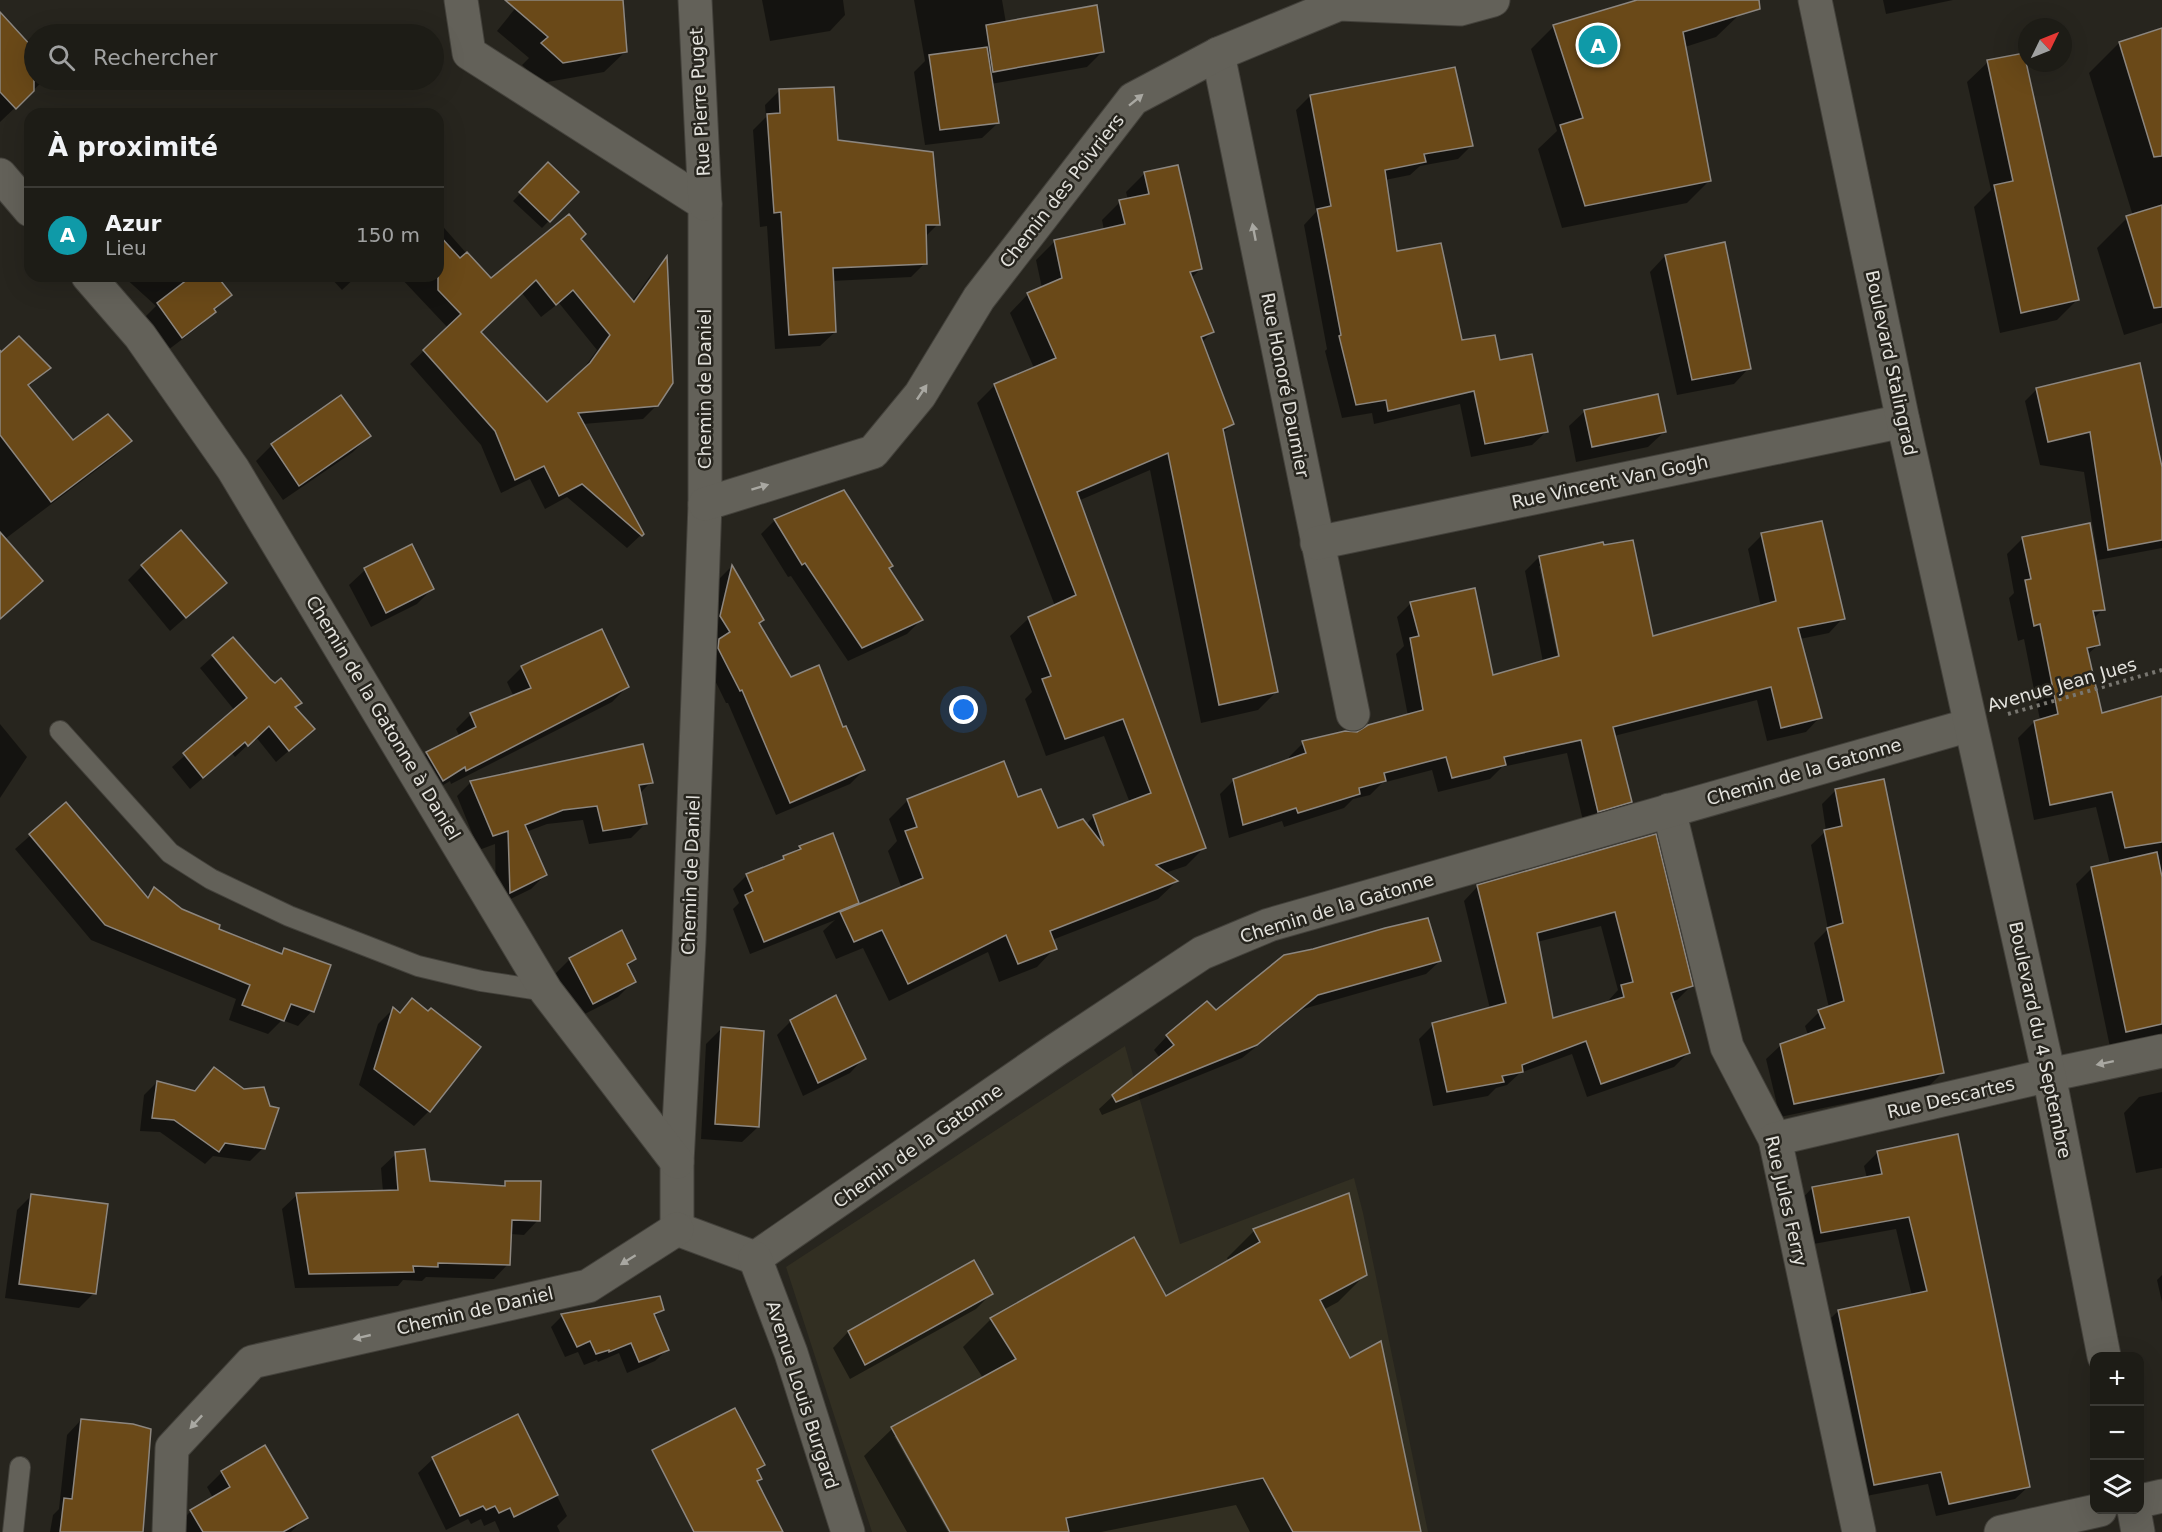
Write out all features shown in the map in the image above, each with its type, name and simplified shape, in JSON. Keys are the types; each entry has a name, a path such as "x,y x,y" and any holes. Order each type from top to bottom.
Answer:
{"street":[{"path":"460,0 469,53 705,204"},
{"name":"Rue Pierre Puget","path":"695,0 705,204"},
{"name":"Chemin des Poivriers","path":"705,504 873,452 920,395 979,298 1133,99 1218,54 1338,2 1460,9 1493,0"},
{"name":"Boulevard Stalingrad","path":"1815,0 1903,421 1970,725"},
{"name":"Rue Honoré Daumier","path":"1218,54 1353,714"},
{"path":"0,175 24,203"},
{"name":"Chemin de Daniel","path":"168,1532 172,1448 252,1362 588,1286 677,1229 677,1162 689,941 705,504 705,204"},
{"name":"Chemin de la Gatonne à Daniel","path":"93,282 141,336 233,469 546,991 677,1162"},
{"name":"Rue Vincent Van Gogh","path":"1317,543 1903,421"},
{"name":"Chemin de la Gatonne","path":"755,1258 1056,1050 1202,953 1269,925 1970,725"},
{"name":"Boulevard du 4 Septembre","path":"1970,725 2049,1075 2103,1352"},
{"name":"Rue Jules Ferry","path":"1669,810 1727,1047 1775,1139 1859,1532"},
{"name":"Rue Descartes","path":"1775,1139 2162,1051"},
{"path":"677,1229 755,1258"},
{"name":"Avenue Louis Burgard","path":"755,1258 791,1353 848,1532"},
{"path":"2144,1500 2162,1496"},
{"path":"2001,1532 2090,1511"},
{"path":"2135,1514 2138,1532"}],"lane":[{"path":"60,731 170,853 211,879 290,916 418,966 481,981 546,991"},
{"path":"13,1532 20,1467"}],"path":[{"name":"Avenue Jean Jues","path":"1970,725 2162,670"}],"shaded area":[{"path":"1125,1046 1180,1244 1354,1178 1428,1532 872,1532 786,1267"}],"building":[{"path":"505,0 623,0 627,52 563,63 541,43 548,37"},
{"path":"1637,0 1759,0 1760,9 1683,32 1711,181 1585,206 1560,125 1583,118 1553,25"},
{"path":"1097,5 1104,52 993,72 986,25"},
{"path":"0,12 24,38 24,90 34,91 16,109 0,92"},
{"path":"2162,28 2162,156 2154,157 2119,42"},
{"path":"987,47 999,123 940,130 929,55"},
{"path":"2018,54 2018,72 2028,72 2079,300 2021,313 1994,185 2013,181 1987,60"},
{"path":"1455,67 1473,146 1424,154 1426,162 1385,170 1397,251 1441,243 1462,340 1495,335 1500,360 1532,354 1548,432 1485,444 1474,391 1388,411 1386,400 1356,405 1339,336 1341,335 1317,209 1331,206 1310,95"},
{"path":"834,87 838,140 933,152 940,225 926,225 927,264 833,268 836,332 789,335 781,212 774,213 767,114 780,113 779,89"},
{"path":"548,162 579,192 550,222 519,192"},
{"path":"1178,165 1202,269 1190,272 1214,332 1201,337 1234,424 1223,429 1278,692 1219,705 1168,453 1077,492 1206,848 1156,865 1178,881 1050,931 1057,949 1018,964 1006,935 908,984 882,930 854,942 840,912 923,878 905,831 917,827 907,799 1004,761 1018,797 1041,789 1058,828 1083,819 1104,846 1093,815 1151,793 1123,719 1065,739 1042,679 1051,676 1028,617 1076,595 994,384 1056,358 1027,293 1062,278 1054,240 1125,224 1119,200 1149,194 1144,172"},
{"path":"2162,205 2162,307 2154,308 2126,216"},
{"path":"569,214 586,234 581,239 634,302 667,256 673,383 658,406 578,413 644,534 642,536 582,484 559,496 544,466 515,480 495,431 423,350 461,314 438,290 438,282 444,282 444,241 460,258 467,252 491,278","holes":["536,280 556,305 573,290 610,335 590,363 547,402 481,332"]},
{"path":"1725,242 1751,369 1692,380 1665,255"},
{"path":"184,282 222,282 232,295 214,309 216,312 182,338 157,303"},
{"path":"19,336 51,368 28,385 73,440 108,414 132,441 51,502 0,435 0,350 1,352"},
{"path":"2140,363 2162,467 2162,540 2108,550 2090,432 2048,442 2036,388"},
{"path":"1658,394 1666,432 1592,447 1584,410"},
{"path":"341,395 371,436 299,486 271,444"},
{"path":"844,490 893,566 889,568 923,620 862,648 805,563 802,565 774,519"},
{"path":"1822,521 1845,619 1798,628 1822,718 1781,728 1771,687 1613,727 1632,802 1598,812 1581,740 1504,757 1506,765 1452,778 1446,757 1384,773 1386,781 1359,788 1360,794 1298,813 1296,808 1243,825 1233,779 1306,753 1302,741 1345,731 1357,732 1368,725 1423,710 1410,638 1419,636 1410,602 1475,588 1493,675 1559,656 1539,556 1603,542 1604,545 1633,540 1653,636 1776,601 1761,533"},
{"path":"2090,523 2105,610 2093,611 2100,645 2087,648 2102,713 2162,696 2162,842 2125,848 2112,792 2050,805 2034,721 2058,714 2040,624 2034,626 2025,580 2031,579 2022,537"},
{"path":"181,530 227,583 186,618 141,565"},
{"path":"0,532 43,581 0,619"},
{"path":"412,544 434,589 386,613 364,568"},
{"path":"732,565 764,620 759,623 791,677 819,665 843,727 846,726 865,770 790,803 742,690 740,691 718,648 719,639 730,632 720,616"},
{"path":"602,629 629,687 466,771 465,767 443,781 426,752 476,727 470,713 531,688 521,666"},
{"path":"233,637 270,679 275,683 281,678 302,703 295,707 315,729 289,751 269,726 248,746 245,742 203,778 183,753 247,698 212,655"},
{"path":"643,744 653,783 639,785 647,824 603,831 597,806 563,810 525,825 547,875 510,893 508,831 493,836 470,781"},
{"path":"1884,779 1944,1073 1794,1104 1780,1044 1825,1028 1818,1010 1844,1001 1827,928 1843,923 1824,830 1842,826 1835,789"},
{"path":"66,802 148,898 154,887 182,909 220,925 219,929 282,954 284,948 331,965 314,1012 291,1004 284,1021 242,1005 250,985 105,925 29,834"},
{"path":"833,833 859,903 764,942 745,895 753,891 746,874 784,859 783,856 801,849 799,846"},
{"path":"1656,834 1693,986 1671,993 1690,1053 1601,1084 1586,1041 1522,1065 1523,1072 1502,1076 1504,1082 1447,1092 1432,1023 1506,1003 1477,885","holes":["1615,912 1633,982 1621,985 1624,997 1553,1018 1537,933"]},
{"path":"2157,852 2162,877 2162,1024 2126,1032 2091,867"},
{"path":"1428,918 1441,961 1318,995 1257,1045 1116,1102 1112,1095 1174,1045 1166,1035 1207,1001 1216,1010 1284,955"},
{"path":"622,930 636,959 627,964 636,982 593,1004 569,958"},
{"path":"836,995 866,1059 818,1083 790,1020"},
{"path":"412,998 428,1011 431,1008 481,1047 430,1112 374,1069 393,1007 400,1013"},
{"path":"721,1027 764,1031 759,1127 715,1124"},
{"path":"214,1067 244,1089 264,1087 270,1106 279,1108 265,1149 225,1143 219,1152 174,1120 152,1118 157,1081 195,1091"},
{"path":"1958,1134 2030,1487 1949,1504 1941,1472 1874,1485 1838,1310 1927,1291 1909,1217 1821,1233 1812,1187 1882,1174 1877,1151"},
{"path":"425,1149 430,1181 505,1186 505,1181 541,1181 540,1221 512,1220 510,1265 438,1263 438,1267 413,1266 414,1272 309,1274 296,1193 398,1190 395,1152"},
{"path":"1349,1193 1367,1275 1320,1300 1350,1358 1381,1341 1421,1532 1293,1532 1263,1478 1066,1518 1069,1532 950,1532 891,1427 1016,1359 990,1318 1134,1237 1166,1296 1260,1242 1253,1229"},
{"path":"31,1194 108,1204 96,1294 19,1284"},
{"path":"974,1260 993,1294 865,1365 848,1331"},
{"path":"660,1296 664,1310 654,1314 669,1350 639,1362 631,1343 609,1352 609,1350 596,1354 590,1341 577,1347 561,1314"},
{"path":"735,1408 765,1465 757,1469 762,1479 757,1481 783,1532 694,1532 652,1450"},
{"path":"518,1414 558,1495 514,1517 510,1508 499,1513 495,1506 486,1510 483,1506 460,1516 432,1457"},
{"path":"81,1419 133,1424 151,1429 143,1532 60,1532 64,1498 72,1499"},
{"path":"265,1445 308,1518 283,1532 203,1532 190,1510 230,1487 221,1471"}],"place":[{"name":"Azur","path":"1598,45"}]}
